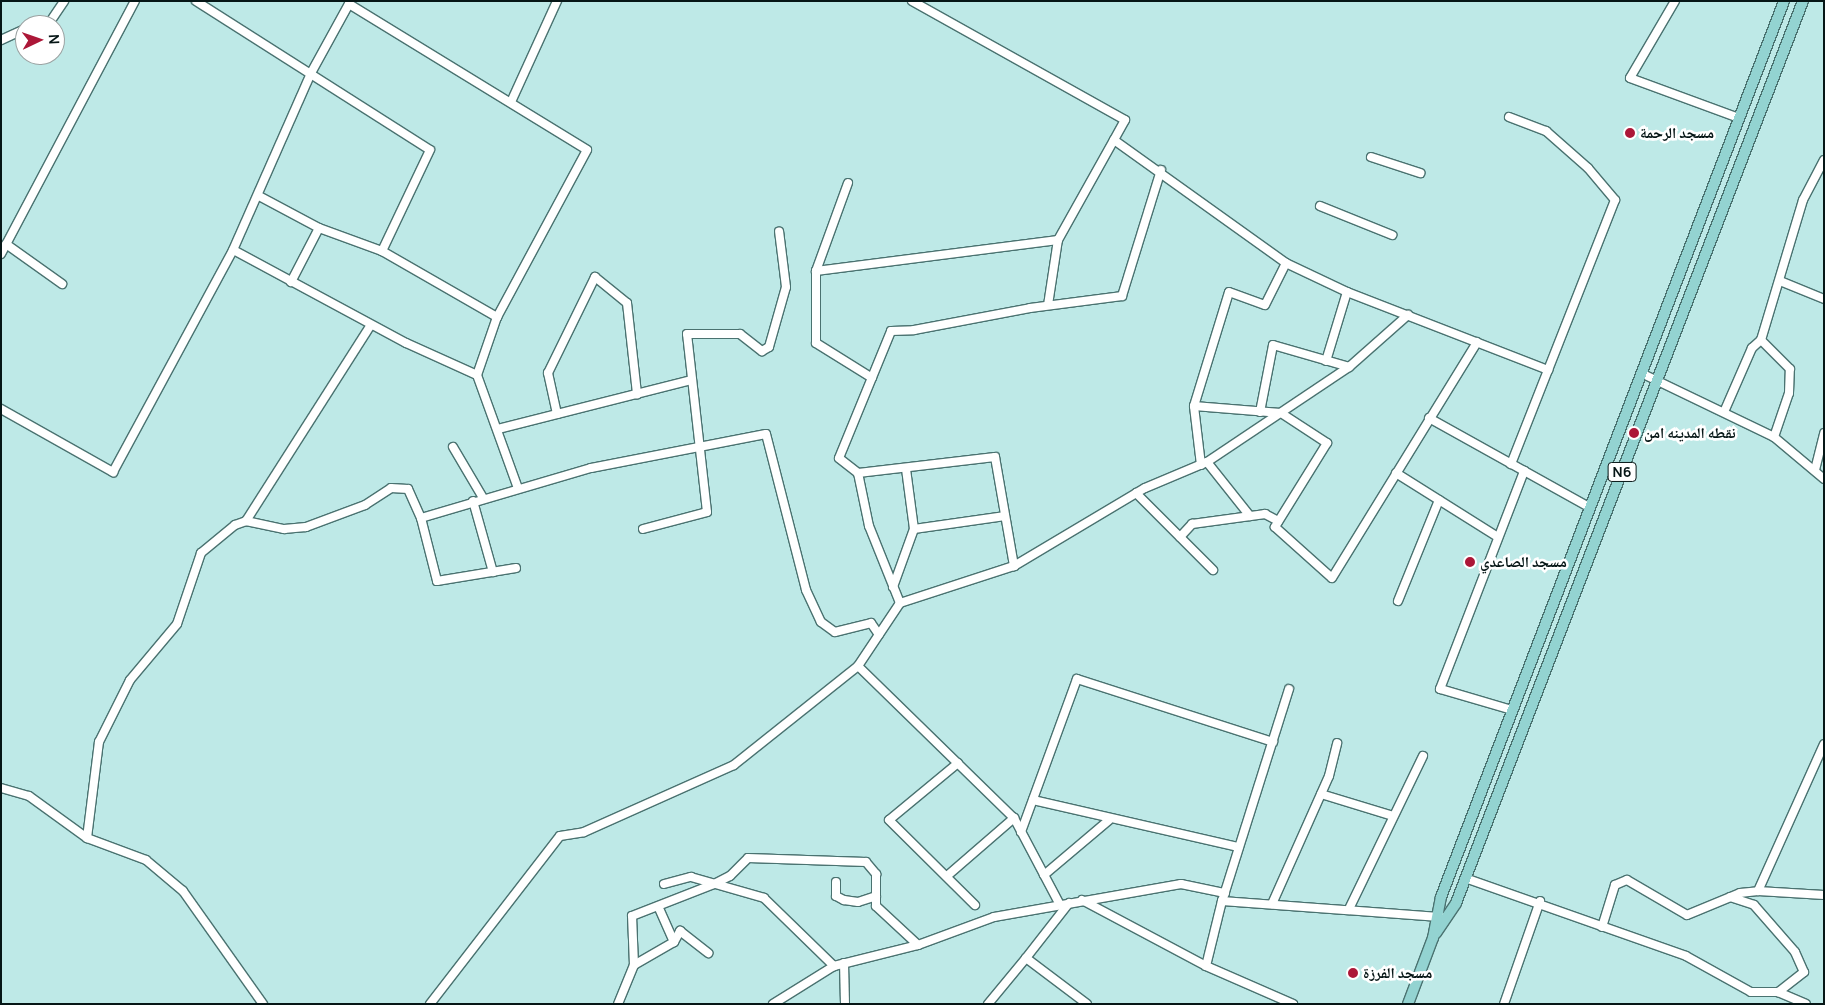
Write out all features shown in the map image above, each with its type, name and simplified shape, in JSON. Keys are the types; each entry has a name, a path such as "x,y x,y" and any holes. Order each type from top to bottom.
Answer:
{"main road":[{"name":"N6","path":"1408,1004 1441,917 1512,710 1784,1"},
{"name":"N6","path":"1441,917 1465,878 1803,1"},
{"path":"1766,48 1781,58"},
{"path":"1730,142 1746,151"},
{"path":"1609,457 1625,464"}],"street":[{"path":"55,15 64,1"},
{"path":"1,254 135,1"},
{"path":"196,1 430,150 382,250"},
{"path":"511,102 557,1"},
{"path":"912,1 1126,120 1058,240 1048,305"},
{"path":"1675,1 1630,78 1739,118"},
{"path":"1,410 113,472 233,250 259,196 311,73 349,4 587,150 497,317 477,375 518,488"},
{"path":"1,40 15,34"},
{"path":"1509,117 1546,131 1588,168 1615,200 1511,464"},
{"path":"1114,140 1161,170 1286,263 1347,292 1548,370"},
{"path":"1371,157 1420,173"},
{"path":"1724,412 1752,348 1761,340 1803,200 1824,160"},
{"path":"900,603 869,526 858,473 839,458 891,331 914,330 1048,305 1122,296 1161,170"},
{"path":"848,183 816,272 816,344 872,378"},
{"path":"259,196 319,228 382,250 497,317"},
{"path":"1320,206 1392,235"},
{"path":"291,282 319,228"},
{"path":"643,529 707,512 687,334 740,334 762,351 770,347 786,287 778,232"},
{"path":"816,272 1058,240"},
{"path":"6,244 62,284"},
{"path":"233,250 371,325 477,375"},
{"path":"1250,516 1204,464 1194,406 1229,292 1265,305 1286,263"},
{"path":"557,414 548,373 595,278 627,303 637,394"},
{"path":"1780,281 1824,300"},
{"path":"1326,360 1347,292"},
{"path":"430,1004 560,836 584,832 734,765 858,666 900,603 1014,566 1136,493 1204,464 1349,367 1408,315"},
{"path":"246,521 371,325"},
{"path":"1761,340 1790,369 1788,393 1774,437"},
{"path":"1194,406 1281,413 1327,443 1275,527 1332,578 1477,342"},
{"path":"1260,412 1273,345 1349,367"},
{"path":"1641,373 1774,437 1824,478"},
{"path":"498,429 692,380"},
{"path":"1430,418 1590,507"},
{"path":"1815,470 1824,433"},
{"path":"421,518 473,500 518,488 699,445 766,434 806,590 821,622 836,632 871,623 879,635"},
{"path":"453,447 483,498"},
{"path":"858,473 906,469 995,457 1014,566"},
{"path":"894,587 914,529 906,469"},
{"path":"1512,710 1440,689 1524,471"},
{"path":"1396,473 1498,537"},
{"path":"87,838 99,742 130,680 177,624 200,553 235,525 246,521 284,529 306,527 365,505 391,488 408,489 421,518 437,581 516,568"},
{"path":"1136,493 1213,570"},
{"path":"473,500 493,572"},
{"path":"1398,601 1439,500"},
{"path":"1180,537 1192,524 1266,514 1278,521"},
{"path":"914,529 1005,516"},
{"path":"858,666 1014,818 1060,905"},
{"path":"1021,832 1077,679 1273,742"},
{"path":"1206,966 1222,901 1289,689"},
{"path":"1272,904 1321,794 1337,743"},
{"path":"1758,891 1824,744"},
{"path":"1349,909 1423,756"},
{"path":"958,763 889,820 975,905"},
{"path":"1,788 29,796 87,838 146,860 183,891 264,1004"},
{"path":"1321,794 1393,816"},
{"path":"1033,800 1109,820 1239,847"},
{"path":"947,876 1014,818"},
{"path":"1044,875 1109,820"},
{"path":"618,1004 634,965 632,916 730,876 748,858 858,860 873,867 876,906 918,945"},
{"path":"664,884 691,876 764,898 834,966"},
{"path":"1465,878 1540,901 1602,927 1686,956 1752,992 1778,992 1806,1004"},
{"path":"1602,927 1615,885 1627,880 1687,915 1730,897 1758,891 1824,895"},
{"path":"836,882 836,896 844,900 858,902 876,896"},
{"path":"773,1004 834,966 918,945 994,917 1181,884 1225,893"},
{"path":"1730,897 1754,905 1795,952 1804,972 1778,992"},
{"path":"1082,900 1206,966 1293,1004"},
{"path":"1222,901 1441,917"},
{"path":"1504,1004 1540,901"},
{"path":"988,1004 1069,903"},
{"path":"658,906 674,942"},
{"path":"634,965 674,942 680,932 708,953"},
{"path":"1026,958 1074,1001 1087,1004"},
{"path":"844,964 845,1004"}],"place":[{"name":"مسجد الرحمة","path":"1630,133"},
{"name":"نقطه المدينه امن","path":"1634,433"},
{"name":"مسجد الصاعدي","path":"1470,562"},
{"name":"مسجد الفرزة","path":"1353,973"}]}
